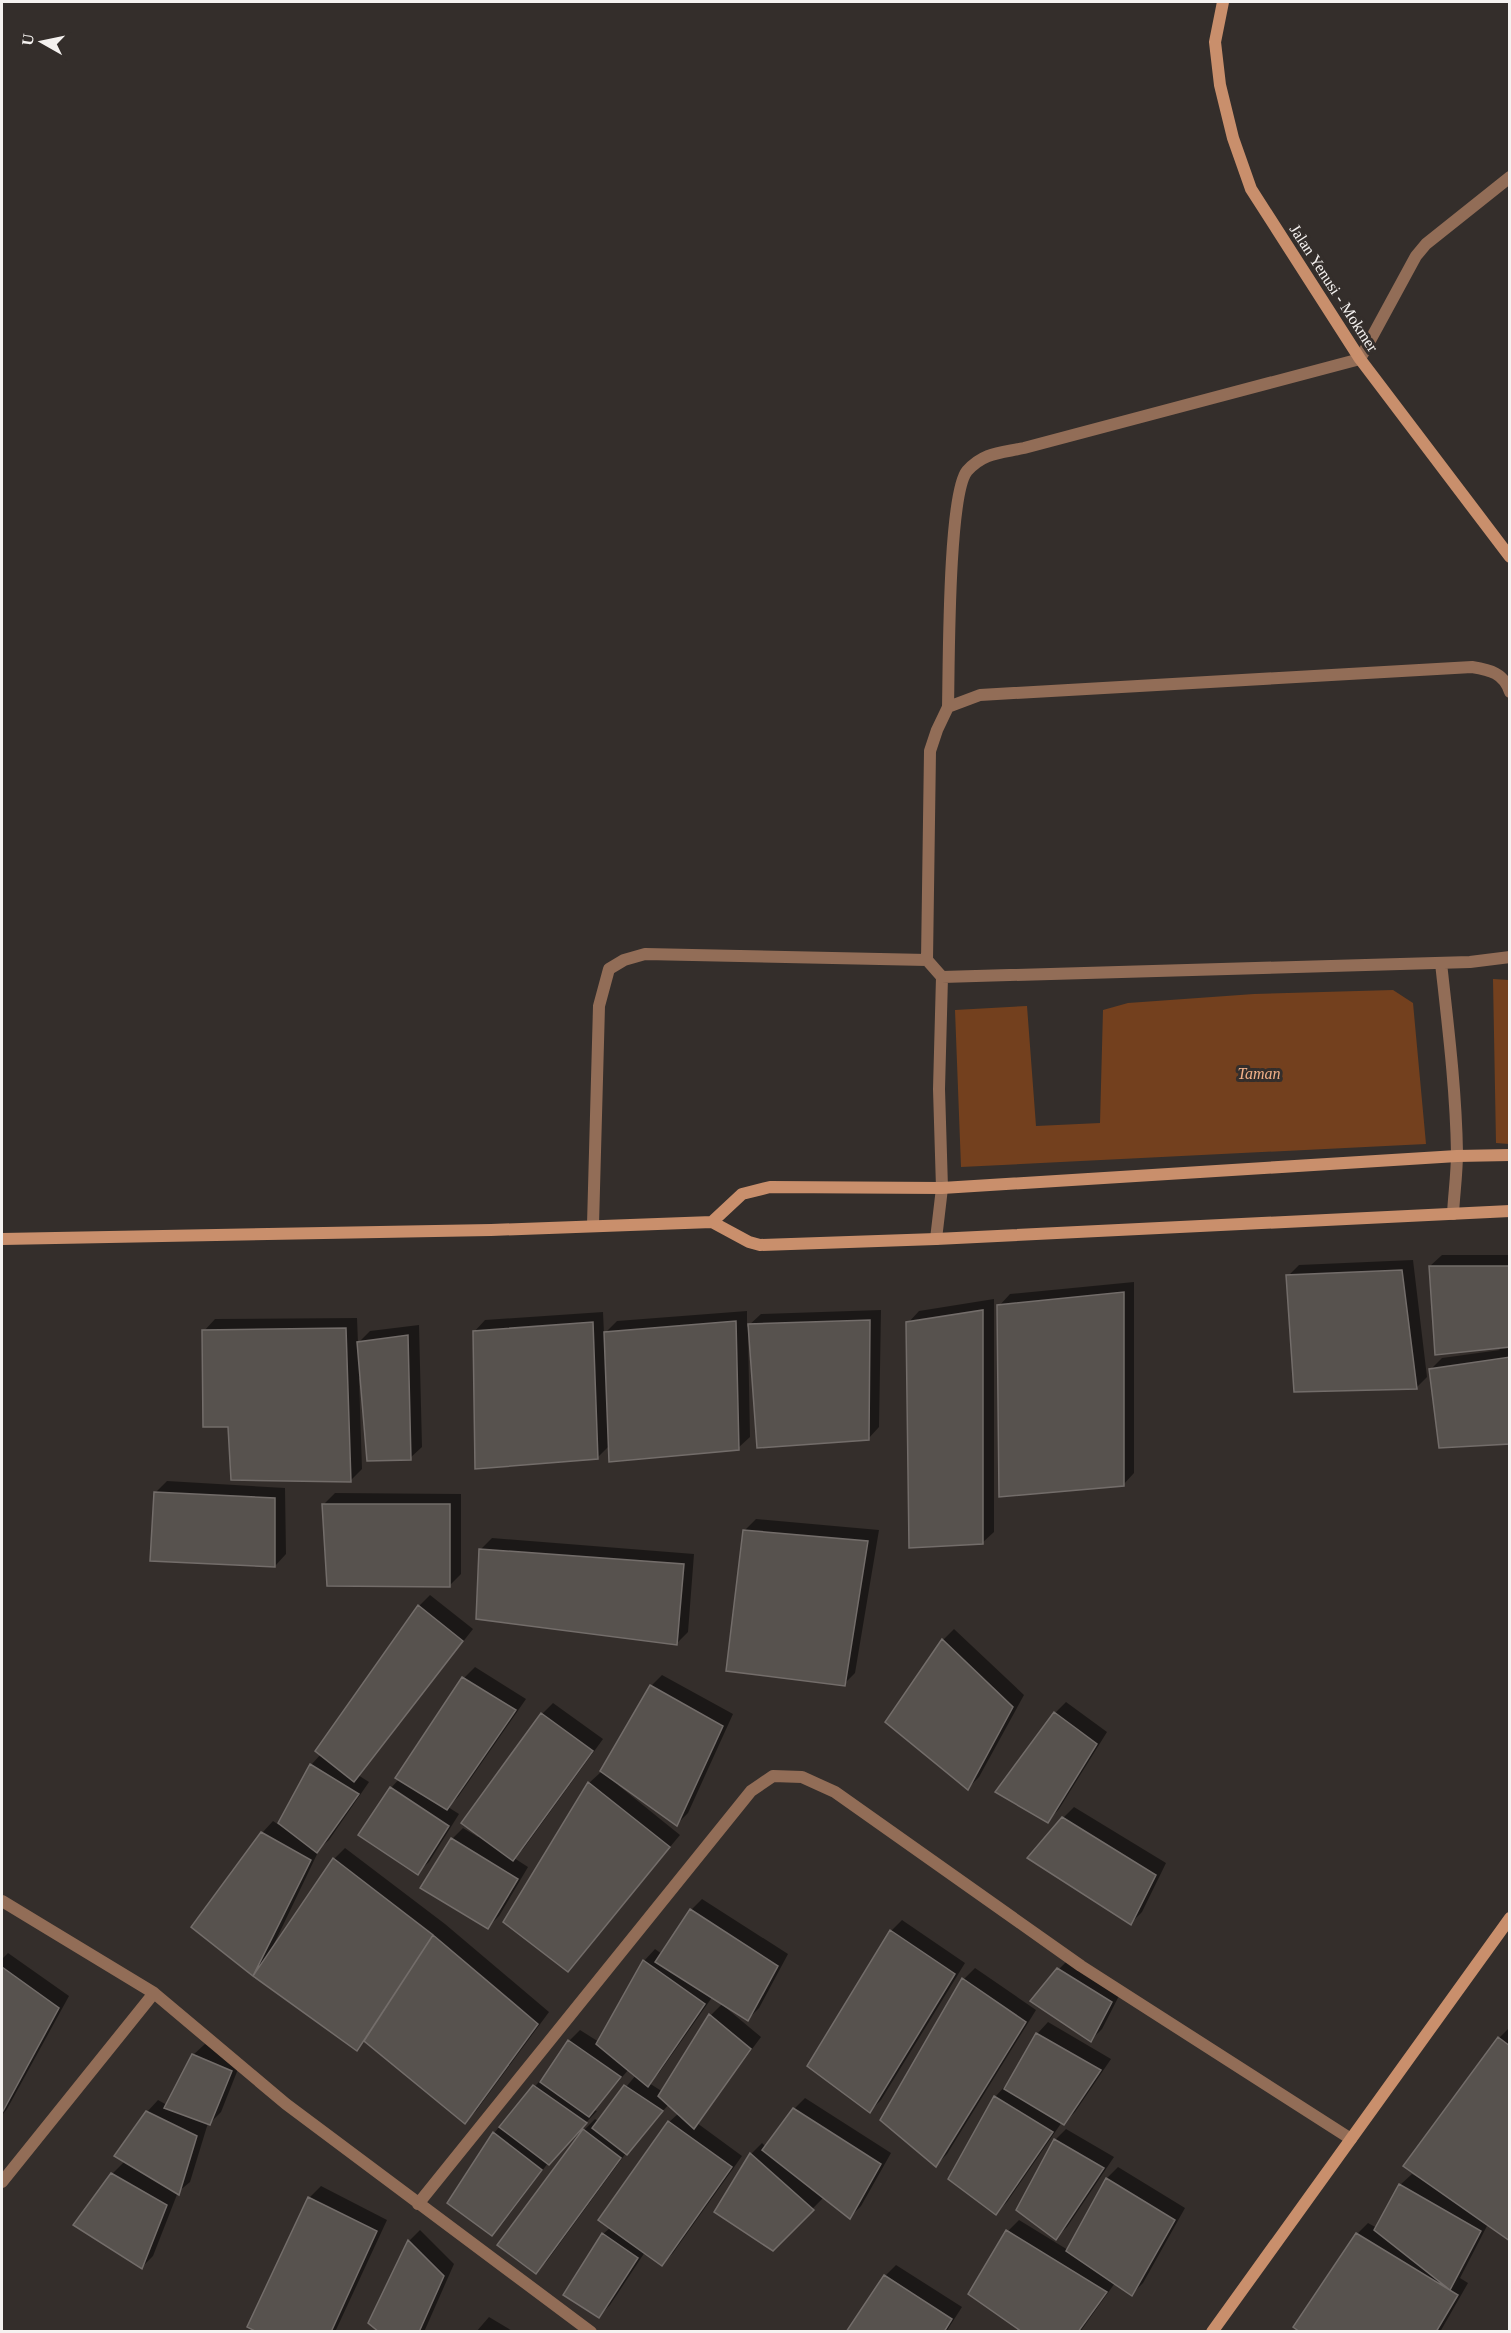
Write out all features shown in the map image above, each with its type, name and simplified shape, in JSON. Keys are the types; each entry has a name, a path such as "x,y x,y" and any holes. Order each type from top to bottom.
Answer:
{"main road":[{"name":"Jalan Yenusi - Mokmer","path":"1223,2 1215,42 1220,85 1233,138 1251,189 1360,359 1509,556"},
{"path":"711,1222 742,1194 770,1187 942,1188 1457,1156 1509,1155"},
{"path":"2,1239 491,1230 711,1222 749,1242 760,1245 936,1239 1509,1211"},
{"path":"1212,2331 1509,1918"}],"street":[{"path":"936,1239 942,1188 939,1089 942,977 927,960 930,751 948,707 954,530 957,499 966,473 985,455 1024,448 1360,359 1416,256 1426,244 1509,177"},
{"path":"948,707 980,695 1472,667 1493,670 1507,683 1509,692"},
{"path":"593,1226 598,1022 603,986 609,969 624,960 645,954 927,960"},
{"path":"942,977 1470,962 1509,957"},
{"path":"1441,963 1449,1031 1457,1156 1453,1214"},
{"path":"418,2204 751,1791 773,1776 802,1777 835,1792 1081,1966 1351,2139"},
{"path":"2,1901 154,1993 286,2104 591,2331"},
{"path":"2,2182 154,1993"}],"green space":[{"path":"1493,979 1509,980 1509,1144 1496,1143"},
{"name":"Taman","path":"1393,990 1413,1003 1426,1144 961,1167 955,1010 1027,1006 1036,1126 1100,1123 1103,1010 1128,1003 1254,994"}],"building":[{"path":"1429,1266 1510,1266 1510,1347 1435,1355"},
{"path":"1402,1270 1417,1389 1294,1392 1286,1275"},
{"path":"1124,1292 1124,1486 999,1497 997,1305"},
{"path":"983,1310 983,1544 909,1548 906,1322"},
{"path":"870,1320 869,1440 757,1448 748,1324"},
{"path":"736,1321 739,1450 609,1462 604,1332"},
{"path":"593,1322 598,1459 475,1469 473,1331"},
{"path":"346,1328 351,1482 231,1480 228,1427 203,1427 202,1330"},
{"path":"408,1335 411,1460 367,1461 357,1342"},
{"path":"1510,1357 1510,1444 1439,1448 1429,1369"},
{"path":"154,1492 275,1498 275,1567 150,1561"},
{"path":"322,1504 450,1504 450,1587 327,1586"},
{"path":"743,1530 868,1541 845,1686 726,1671"},
{"path":"479,1549 684,1564 677,1645 476,1619"},
{"path":"418,1605 463,1641 354,1782 315,1751"},
{"path":"942,1639 1013,1707 968,1790 885,1722"},
{"path":"462,1677 516,1710 447,1810 395,1778"},
{"path":"650,1685 723,1726 677,1826 600,1771"},
{"path":"1054,1712 1097,1744 1048,1823 995,1792"},
{"path":"541,1713 593,1751 513,1861 461,1823"},
{"path":"310,1764 359,1794 317,1853 278,1823"},
{"path":"588,1782 670,1847 568,1972 503,1922"},
{"path":"390,1787 449,1826 418,1875 358,1835"},
{"path":"1062,1817 1156,1875 1131,1925 1027,1858"},
{"path":"261,1832 311,1860 253,1976 191,1927"},
{"path":"451,1838 518,1879 488,1929 420,1888"},
{"path":"333,1858 433,1935 357,2051 253,1976"},
{"path":"690,1909 778,1966 748,2021 655,1962"},
{"path":"890,1930 955,1974 870,2113 807,2066"},
{"path":"433,1935 538,2024 465,2124 364,2041"},
{"path":"643,1960 705,2004 648,2087 596,2044"},
{"path":"2,1967 59,2008 2,2113"},
{"path":"1057,1968 1112,2002 1091,2042 1030,2001"},
{"path":"962,1978 1026,2022 936,2167 880,2120"},
{"path":"709,2014 751,2049 694,2129 658,2096"},
{"path":"1036,2033 1101,2070 1064,2125 1004,2089"},
{"path":"1498,2037 1510,2046 1510,2241 1403,2166"},
{"path":"568,2040 621,2077 589,2117 540,2082"},
{"path":"192,2054 232,2071 210,2125 164,2108"},
{"path":"533,2085 587,2123 549,2165 499,2127"},
{"path":"624,2085 663,2111 627,2155 592,2128"},
{"path":"994,2096 1053,2132 996,2215 948,2179"},
{"path":"793,2108 881,2164 850,2219 762,2150"},
{"path":"146,2111 197,2136 179,2195 114,2156"},
{"path":"668,2121 732,2167 662,2266 598,2220"},
{"path":"583,2129 621,2158 536,2274 497,2245"},
{"path":"493,2132 542,2170 492,2236 447,2203"},
{"path":"1054,2139 1104,2168 1056,2240 1016,2210"},
{"path":"750,2153 814,2210 773,2251 714,2212"},
{"path":"111,2173 167,2205 142,2269 73,2225"},
{"path":"1106,2178 1175,2220 1132,2296 1066,2251"},
{"path":"1399,2184 1481,2231 1450,2290 1374,2230"},
{"path":"308,2197 377,2231 331,2332 257,2332 247,2327"},
{"path":"1006,2230 1107,2292 1078,2332 1022,2332 968,2294"},
{"path":"602,2233 638,2258 599,2318 563,2295"},
{"path":"1356,2233 1458,2295 1436,2332 1300,2332 1293,2327"},
{"path":"408,2240 444,2276 419,2332 379,2332 368,2323"},
{"path":"884,2275 952,2319 944,2332 846,2332"}]}
